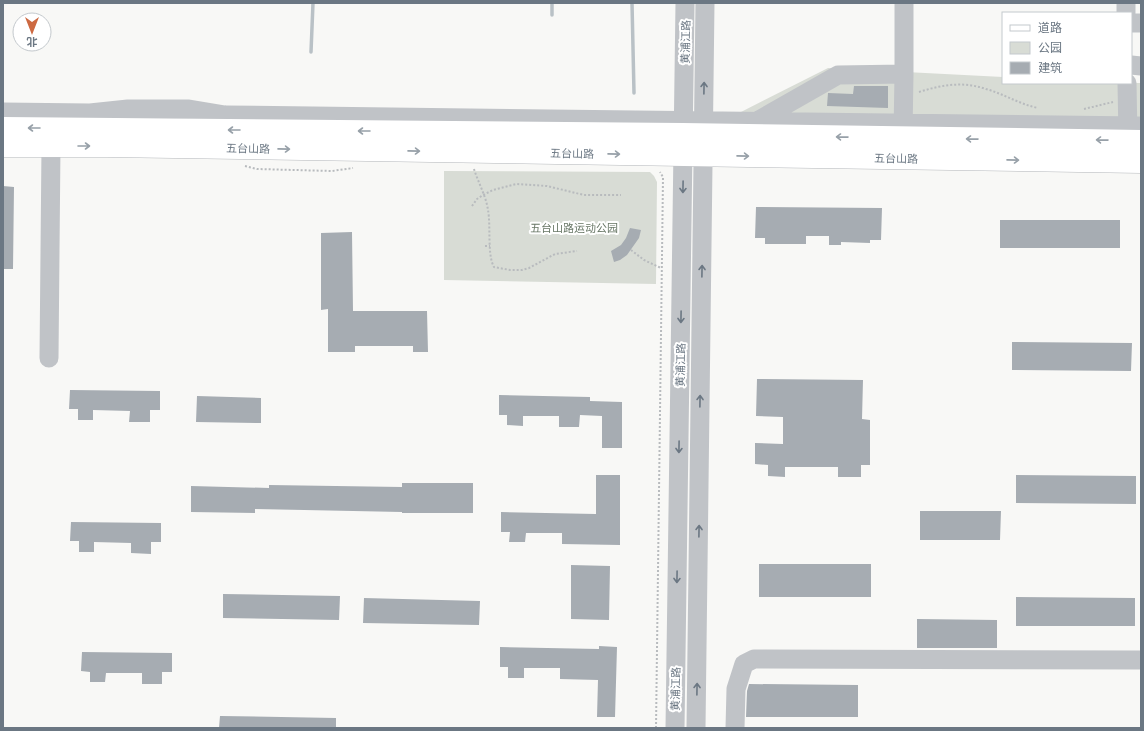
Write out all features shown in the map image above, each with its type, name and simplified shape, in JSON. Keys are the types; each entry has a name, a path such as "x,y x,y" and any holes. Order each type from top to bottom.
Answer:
{"main road":[{"name":"五台山路","path":"3,128 693,137 1141,162"},
{"name":"五台山路","path":"3,146 693,137 903,130 1135,133"}],"street":[{"name":"黄浦江路","path":"685,3 693,137 696,728"},
{"name":"黄浦江路","path":"675,728 693,137 705,3"},
{"path":"757,121 903,130 904,3"},
{"path":"3,112 90,113 128,109 182,109 225,115 693,137 757,121 838,75 904,74"},
{"path":"1127,90 1135,133"},
{"path":"49,358 51,146"},
{"path":"736,728 736,688 739,676 744,664 754,659 1141,660"}],"path":[{"path":"904,97 936,87 961,84 986,89 1041,109"},
{"path":"1080,110 1107,104 1127,90"},
{"path":"239,165 257,169 332,171 354,168"},
{"path":"473,167 488,209 490,258 494,267 510,270 522,270 529,268 555,254 577,252"},
{"path":"656,728 663,177 657,170"},
{"path":"472,206 477,199 483,195 507,186 524,184 547,186 584,195 621,194"},
{"path":"485,246 490,246"},
{"path":"631,250 644,260 662,268"}],"green space":[{"path":"828,68 1002,77 1002,84 1141,83 1141,119 739,113"},
{"name":"五台山路运动公园","path":"444,171 650,172 657,182 656,284 444,280"}],"building":[{"path":"854,86 888,86 888,108 827,106 828,93 853,94"},
{"path":"3,186 14,187 13,269 3,269"},
{"path":"756,207 882,208 881,240 870,240 870,243 841,242 841,245 829,245 829,236 806,236 806,244 765,244 765,238 755,238"},
{"path":"1000,220 1120,220 1120,248 1000,248"},
{"path":"630,228 641,230 639,238 627,255 614,262 611,251 621,245"},
{"path":"352,232 353,311 427,311 428,352 413,352 413,346 355,346 355,352 328,352 328,309 321,310 321,233"},
{"path":"1012,342 1132,343 1131,371 1012,370"},
{"path":"757,379 863,380 862,419 870,420 870,465 861,465 861,477 838,477 838,467 785,467 785,477 768,476 768,465 755,464 755,443 783,444 783,417 756,416"},
{"path":"70,390 160,391 160,410 150,410 150,422 129,422 130,411 93,410 93,420 78,420 78,409 69,409"},
{"path":"499,395 590,397 590,401 622,402 622,448 602,448 602,416 580,415 579,427 559,427 559,416 523,416 523,426 507,425 507,415 499,415"},
{"path":"197,396 261,398 261,423 196,422"},
{"path":"596,475 620,475 620,545 562,544 562,533 526,533 525,542 509,542 510,532 501,532 501,512 596,514"},
{"path":"1016,475 1136,476 1136,504 1016,503"},
{"path":"402,483 473,483 473,513 402,513 255,509 255,513 191,512 191,486 269,488 269,485 402,487"},
{"path":"920,511 1001,511 1000,540 920,540"},
{"path":"71,522 161,523 161,542 151,542 151,554 131,553 131,543 94,542 94,552 79,552 79,541 70,541"},
{"path":"759,564 871,564 871,597 759,597"},
{"path":"571,565 610,566 609,620 571,619"},
{"path":"223,594 340,596 339,620 223,618"},
{"path":"1016,597 1135,598 1135,626 1016,626"},
{"path":"364,598 480,601 479,625 363,623"},
{"path":"917,619 997,620 997,648 917,648"},
{"path":"599,646 617,647 615,717 597,717 598,680 560,679 560,668 524,668 524,678 508,678 508,667 500,667 500,647 599,649"},
{"path":"82,652 172,653 172,672 162,672 162,684 142,684 142,673 106,673 105,682 90,682 90,672 81,671"},
{"path":"749,684 858,685 858,717 746,717 747,691"},
{"path":"220,716 336,718 336,728 219,728"}],"waterway":[{"path":"311,52 313,3"},
{"path":"552,3 552,15"},
{"path":"632,3 634,93"}]}
